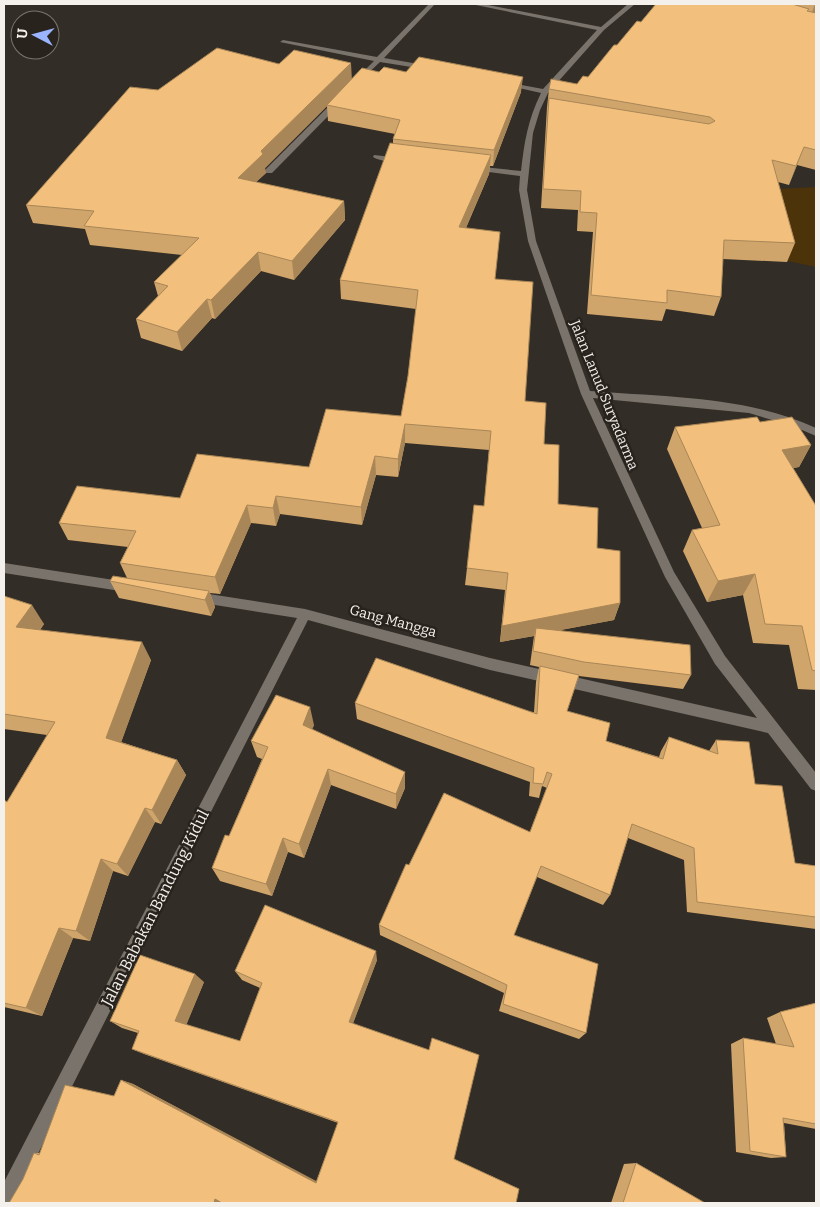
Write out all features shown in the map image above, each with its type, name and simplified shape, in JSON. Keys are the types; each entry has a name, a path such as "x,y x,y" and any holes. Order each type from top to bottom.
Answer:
{"street":[{"path":"349,90 432,4"},
{"path":"474,4 602,28"},
{"name":"Jalan Lanud Suryadarma","path":"632,4 602,28 545,92 541,110 529,133 523,190 532,241 586,394 669,574 720,660 816,784"},
{"path":"283,42 381,58 439,70"},
{"path":"496,82 545,92"},
{"path":"269,172 343,96"},
{"path":"377,157 415,161"},
{"path":"463,167 525,174"},
{"path":"586,394 732,406 798,424 816,432"},
{"path":"4,568 140,589"},
{"name":"Gang Mangga","path":"179,595 305,614 490,664 770,726"},
{"name":"Jalan Babakan Bandung Kidul","path":"4,1201 305,614"}],"shaded area":[{"path":"816,187 816,267 774,258 779,189"}],"building":[{"path":"656,4 792,4 816,13 816,150 804,147 796,166 772,160 795,243 724,240 721,297 667,290 667,303 591,295 597,213 580,212 581,191 543,189 549,98 709,124 715,121 710,117 549,89 551,79 577,84 583,76 588,77 614,45 617,45 637,21 641,22"},
{"path":"217,48 279,64 294,50 351,63 261,151 263,154 238,178 344,201 292,261 258,252 211,300 207,299 177,332 136,319 168,286 154,282 199,238 84,226 94,211 26,205 130,87 158,90"},
{"path":"419,57 523,77 494,150 393,139 400,120 327,105 362,68 379,72 384,67 406,72"},
{"path":"390,143 491,155 459,227 500,232 495,279 533,282 525,401 546,403 544,444 559,445 558,504 598,508 597,548 620,551 620,603 502,626 508,573 467,568 474,505 484,506 491,431 405,424 398,459 375,456 361,507 276,496 273,508 247,505 215,577 120,563 136,531 59,523 77,486 180,498 197,454 309,467 326,409 401,416 408,376 418,290 340,280"},
{"path":"757,417 760,422 792,417 811,445 782,450 816,506 816,671 812,670 802,626 765,624 755,574 718,581 692,530 720,525 675,427"},
{"path":"113,576 209,591 205,600 110,581"},
{"path":"4,596 32,605 16,627 142,642 106,738 177,760 152,810 145,808 117,864 101,859 76,931 59,928 26,1008 4,1003 4,800 7,802 55,722 4,714"},
{"path":"536,628 690,645 691,675 584,662 533,651"},
{"path":"376,658 537,714 540,666 579,675 567,711 610,723 606,741 663,759 669,737 718,754 716,740 749,742 755,784 782,786 795,863 816,866 816,917 697,902 694,848 632,824 610,895 541,866 514,935 598,964 586,1033 503,1004 507,985 379,925 406,864 409,865 444,793 530,832 552,774 547,772 543,784 533,783 534,768 355,703"},
{"path":"276,695 310,707 303,725 405,772 396,794 328,769 299,844 283,838 266,884 212,868 225,835 229,836 268,747 251,741"},
{"path":"265,905 376,951 349,1022 429,1050 432,1038 479,1055 454,1159 519,1189 516,1203 222,1203 215,1199 214,1203 9,1203 23,1179 34,1153 39,1155 65,1085 114,1096 121,1080 316,1183 338,1122 132,1049 139,1031 110,1021 140,955 195,974 175,1021 240,1041 262,983 235,971"},
{"path":"816,1003 816,1124 783,1118 786,1157 750,1151 743,1038 794,1047 780,1012"},
{"path":"636,1163 705,1203 623,1203"}]}
